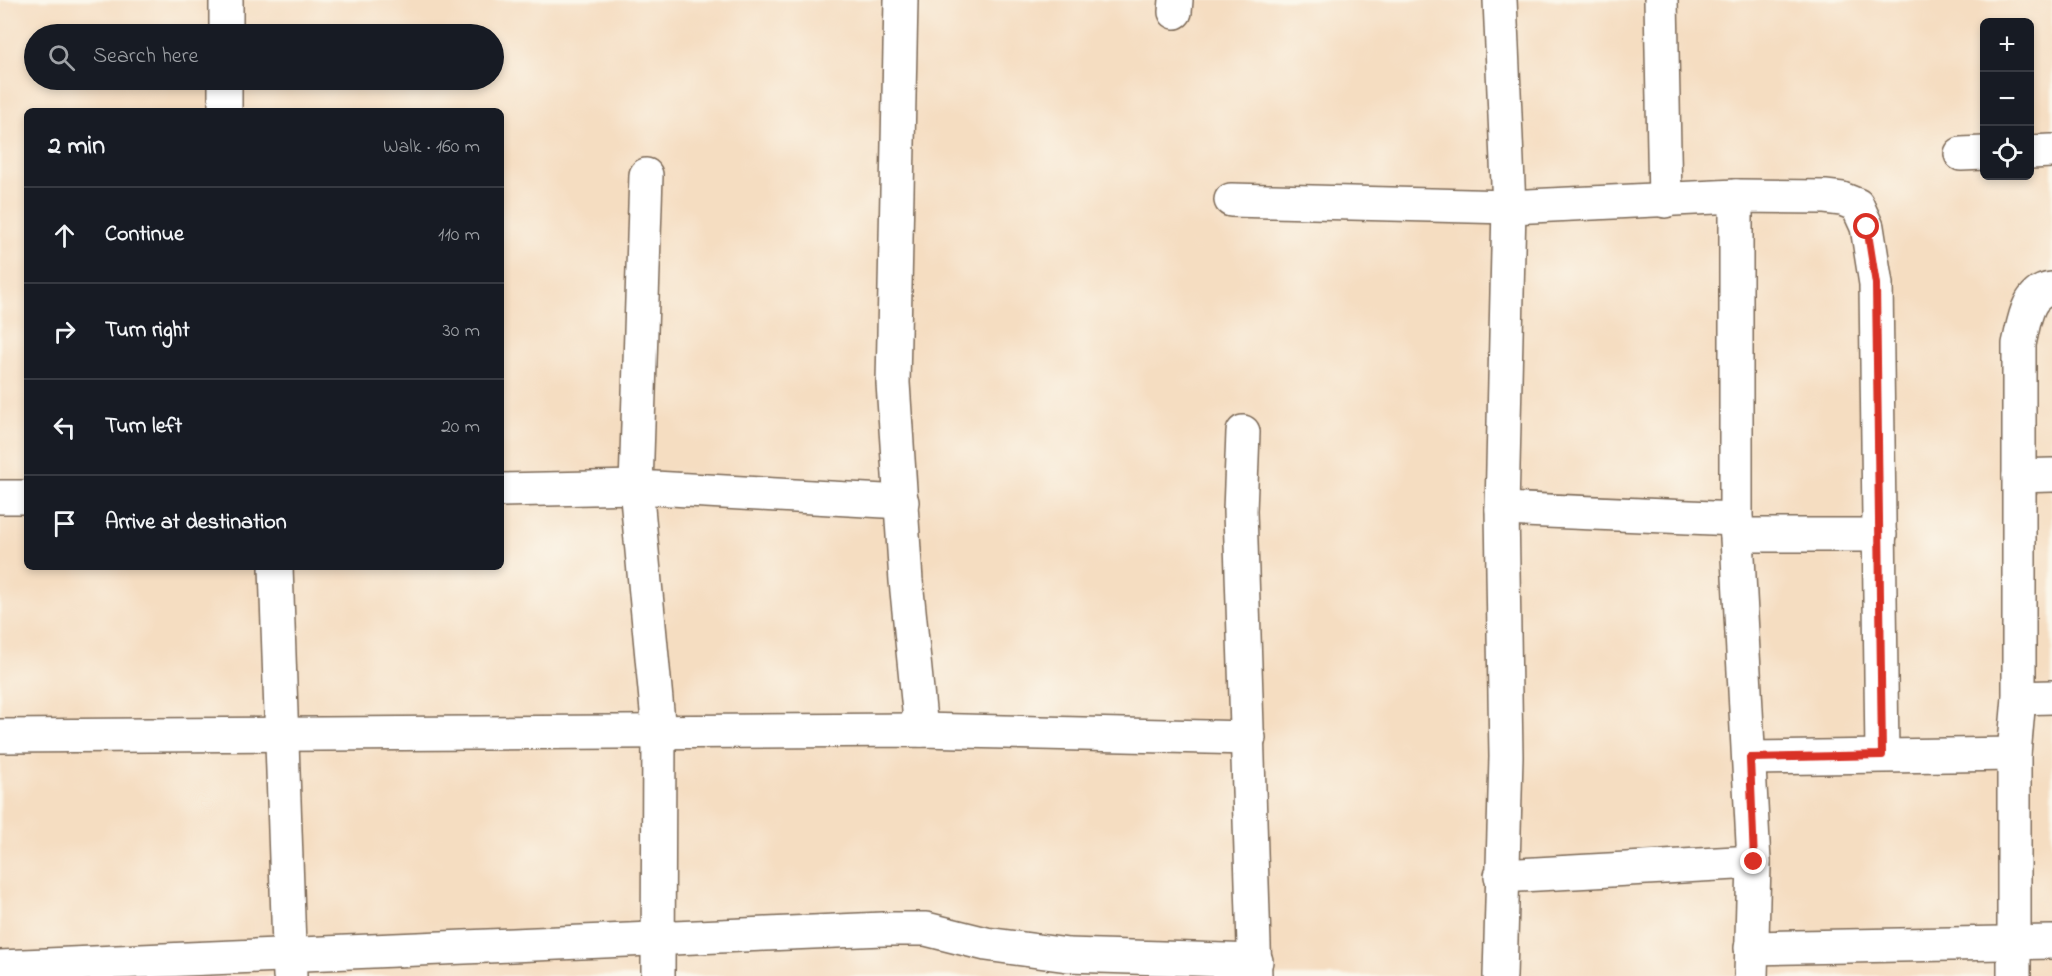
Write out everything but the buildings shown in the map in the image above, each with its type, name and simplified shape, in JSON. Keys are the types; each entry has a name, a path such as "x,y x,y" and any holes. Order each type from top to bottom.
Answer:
{"street":[{"path":"226,0 226,24"},
{"path":"902,0 893,383 921,730"},
{"path":"1500,0 1509,207 1502,509 1506,757 1500,976"},
{"path":"1661,0 1665,201"},
{"path":"225,90 225,108"},
{"path":"2034,152 2052,151"},
{"path":"646,175 636,487 659,732 658,976"},
{"path":"1231,200 1509,207 1736,196 1842,199 1857,205 1862,213 1876,284 1882,755"},
{"path":"1736,196 1736,527 1754,862 1751,962 2014,941 2052,942"},
{"path":"2014,976 2014,754 2019,698 2019,344 2028,305 2045,290 2052,289"},
{"path":"0,967 289,966 460,962 658,939 884,928 926,929 986,944 1068,955 1256,968 1240,512 1243,432"},
{"path":"2019,476 2052,475"},
{"path":"504,490 636,487 902,502"},
{"path":"0,497 24,497"},
{"path":"1502,509 1736,527 1880,535"},
{"path":"276,570 284,735 289,966"},
{"path":"2019,698 2052,697"},
{"path":"0,736 921,730 1249,738"},
{"path":"1750,758 2014,754"},
{"path":"1501,876 1754,862"}],"route":[{"path":"1754,862 1750,758 1882,755 1876,284 1867,227"}]}
